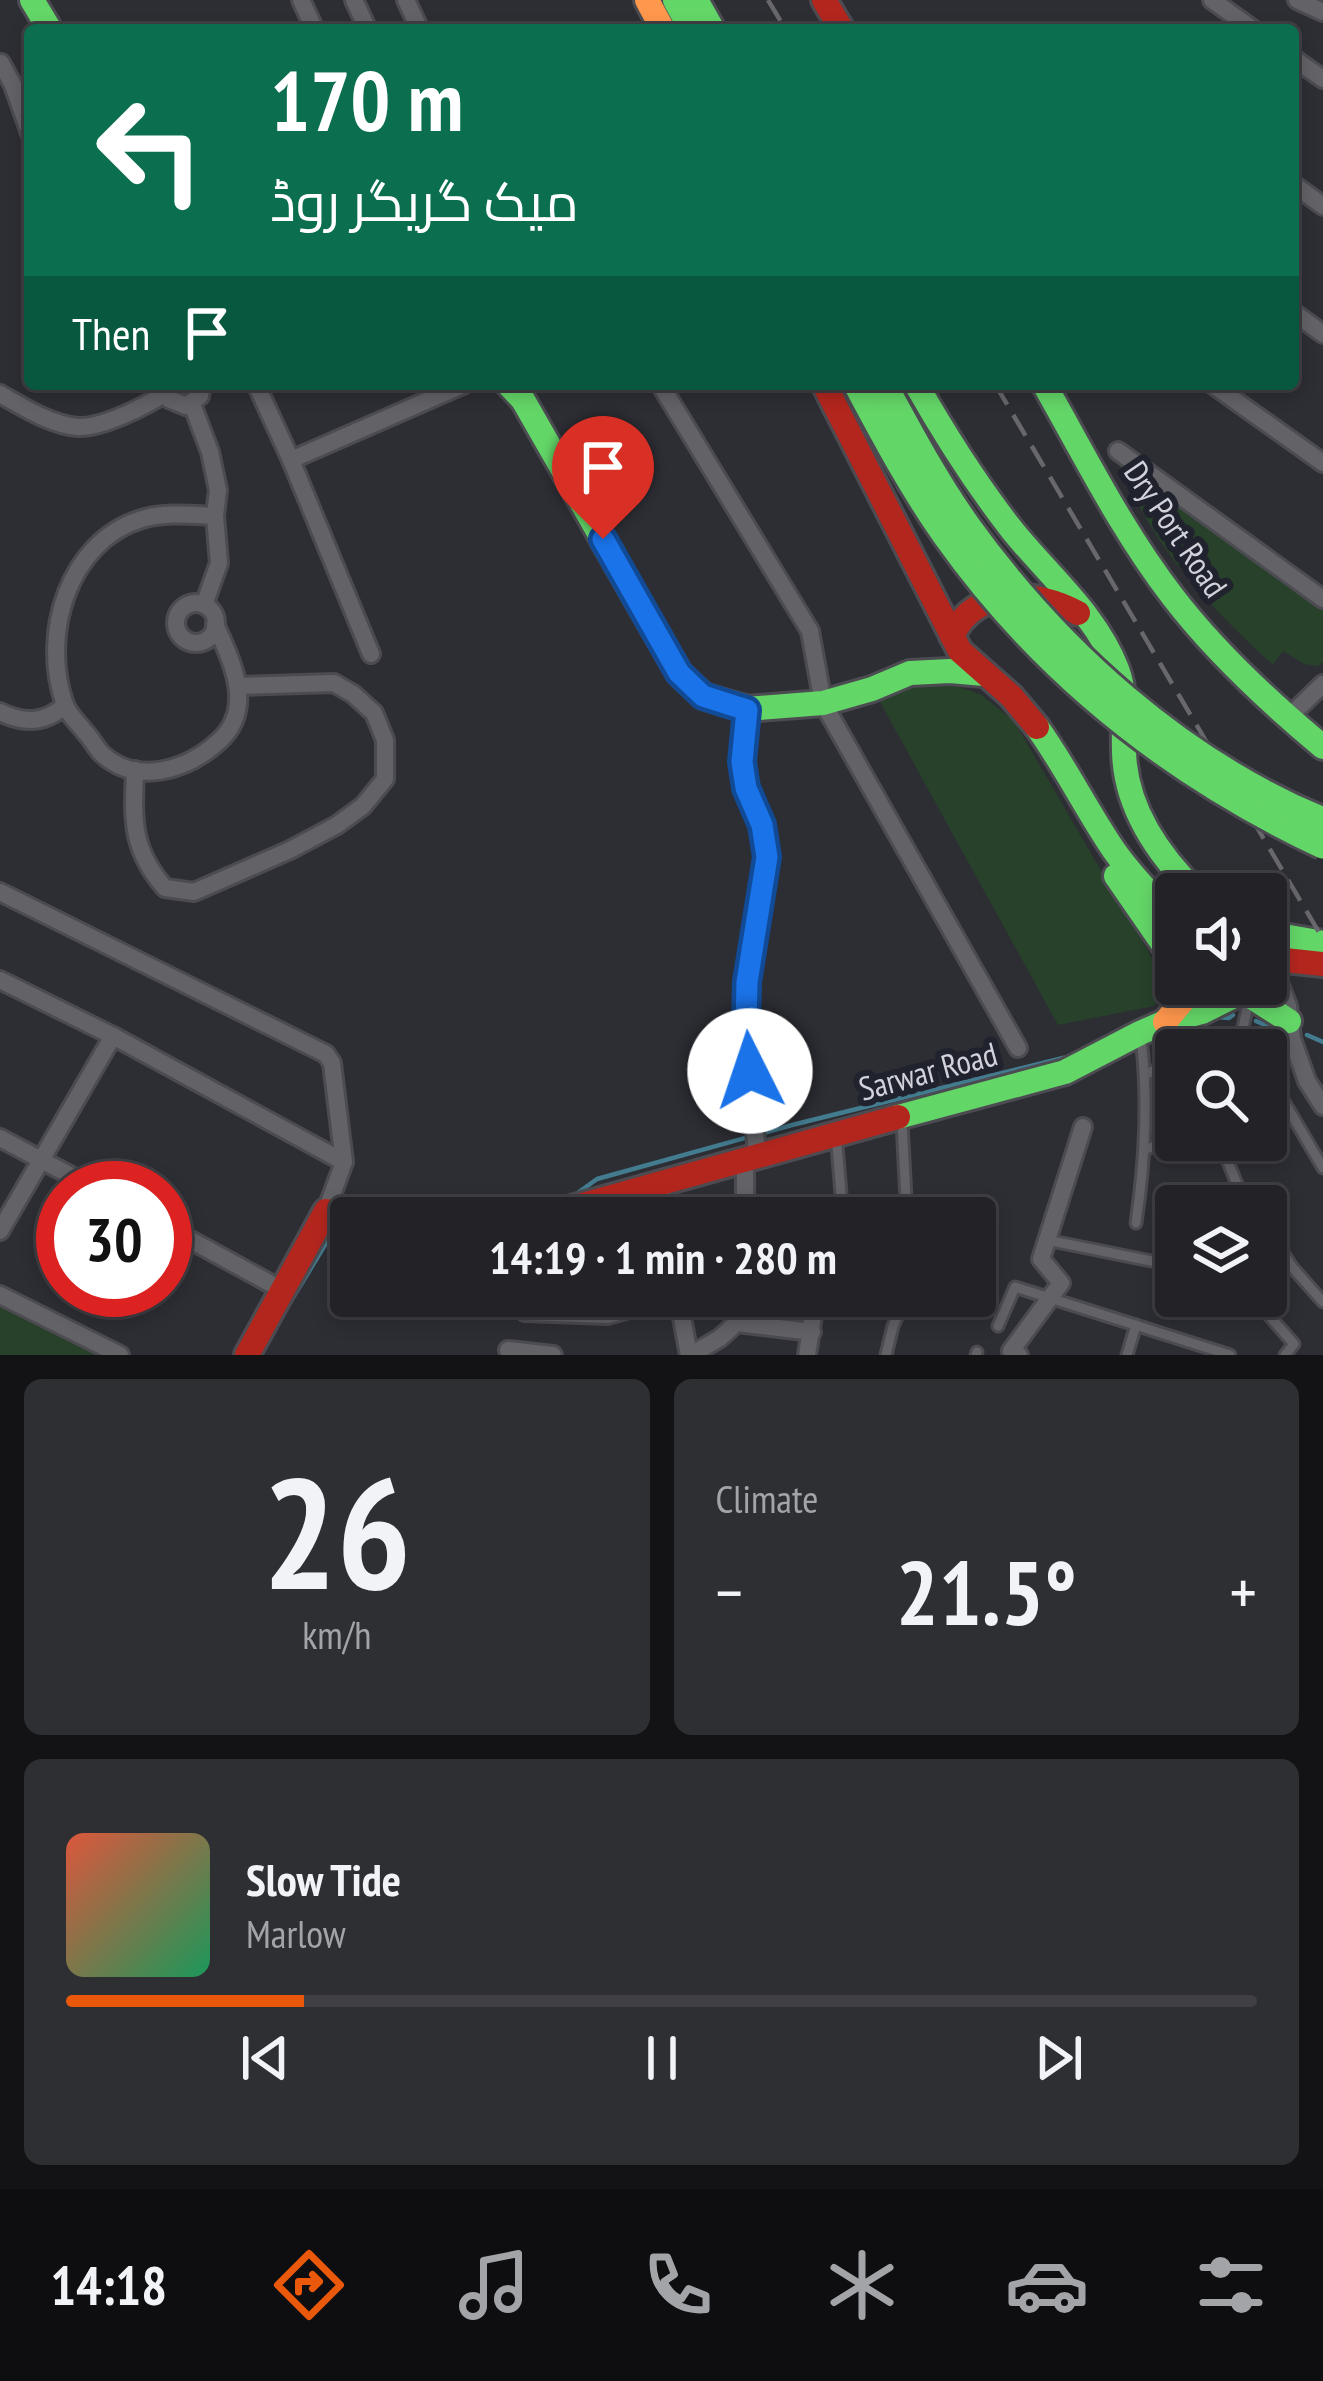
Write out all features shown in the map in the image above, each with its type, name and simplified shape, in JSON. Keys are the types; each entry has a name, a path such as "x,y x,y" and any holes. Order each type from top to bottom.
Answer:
{"main road":[{"path":"514,390 679,673 703,696 747,710 823,703 910,673 984,674"},
{"path":"827,390 960,651 1011,696 1045,737 1086,830 1155,917"},
{"path":"860,390 947,538 1057,664 1122,723 1201,780 1323,844"},
{"path":"886,390 967,526 1021,592 1108,682 1240,780 1323,821"},
{"path":"920,390 977,485 1091,620 1108,647 1120,675 1124,762 1131,798 1153,839 1180,873"},
{"name":"Dry Port Road","path":"1047,390 1172,597 1233,665 1323,747"},
{"path":"910,673 948,627 975,606 1042,597 1091,620"},
{"path":"1287,937 1323,944"},
{"path":"1287,971 1323,964"},
{"path":"1153,1027 1177,1005"},
{"name":"Sarwar Road","path":"610,1197 1065,1072 1153,1027 1213,1005"},
{"path":"1279,1005 1289,1022"},
{"path":"247,1355 326,1211 330,1212"}],"street":[{"path":"1212,0 1246,24"},
{"path":"1297,0 1323,12"},
{"path":"0,52 1,66 14,85 24,115"},
{"path":"0,394 38,415 79,427 116,418 163,390"},
{"path":"168,390 180,405 191,404 201,390"},
{"path":"259,390 371,654"},
{"path":"291,460 451,390"},
{"path":"664,390 810,631 823,703 1018,1048"},
{"path":"1220,390 1323,463"},
{"path":"191,404 210,452 218,490 219,563 204,605"},
{"path":"1118,452 1323,599"},
{"path":"215,516 142,518 101,540 72,576 59,617 57,654 64,706 102,754 127,769 167,771 199,758 232,729 238,686 213,613 191,603 180,610 176,623 180,636 198,643 210,636 215,624"},
{"path":"135,770 137,838 147,867 165,888 194,892 337,825 363,806 385,779 385,740 374,713 352,694 334,683 238,686"},
{"path":"1289,717 1323,684"},
{"path":"0,712 31,721 51,717 64,706"},
{"path":"747,710 742,762 767,857 747,982 751,1157 747,1197"},
{"path":"0,892 326,1054 332,1063 344,1162 326,1211"},
{"path":"0,980 344,1162"},
{"path":"1289,1022 1307,1081 1323,1106"},
{"path":"0,1231 113,1036"},
{"path":"1019,1355 1011,1351 1061,1283 1041,1259 1083,1127"},
{"path":"0,1138 41,1160"},
{"path":"660,1183 662,1197"},
{"path":"192,1241 284,1291"},
{"path":"0,1295 120,1355"},
{"path":"683,1317 694,1354 743,1317"},
{"path":"807,1355 814,1317"},
{"path":"737,1323 812,1332"},
{"path":"508,1350 553,1355"}],"lane":[{"path":"1136,1223 1153,1027"},
{"path":"1146,1074 1155,1070"},
{"path":"1287,1114 1323,1168"},
{"path":"902,1115 906,1197"},
{"path":"836,1133 841,1197"},
{"path":"1146,1149 1155,1146"},
{"path":"1047,1240 1155,1262"},
{"path":"1287,1259 1323,1302"},
{"path":"998,1326 1016,1287 1230,1355"},
{"path":"886,1355 896,1317"},
{"path":"1270,1317 1294,1344 1286,1355"},
{"path":"1127,1355 1136,1325"}],"green space":[{"path":"1119,464 1323,610 1323,662 1304,664 1283,651 1273,665 1249,643 1165,548"},
{"path":"942,681 980,694 1014,721 1155,963 1154,1006 1058,1025 880,702 892,690"},
{"path":"0,1299 104,1355 0,1355"}],"waterway":[{"path":"1216,1017 1233,1015"},
{"path":"1256,1021 1274,1029"},
{"path":"1307,1035 1323,1042"},
{"path":"572,1197 597,1179 1067,1057"},
{"path":"277,1324 330,1237"}],"railway":[{"path":"768,0 782,24"},
{"path":"999,390 1323,939"}],"traffic: fast":[{"path":"32,0 46,24"},
{"path":"675,0 688,24"},
{"path":"696,0 710,24"},
{"path":"514,390 679,673 703,696 747,709 823,703 910,673 984,674"},
{"path":"860,390 945,534 983,584 1067,674 1163,752 1267,817 1323,845"},
{"path":"886,390 967,526 1040,617 1081,659 1171,735 1220,768 1323,821"},
{"path":"920,390 986,495 1108,649 1122,689 1130,792 1147,829 1178,873"},
{"path":"1047,390 1121,520 1173,597 1244,676 1323,747"},
{"path":"1037,727 1113,849 1155,898"},
{"path":"1116,876 1155,933"},
{"path":"1287,937 1323,943"},
{"path":"898,1117 1065,1072 1140,1033 1216,1005"},
{"path":"1264,1005 1289,1021"}],"traffic: slow":[{"path":"647,0 660,24"},
{"path":"1165,1022 1179,1005"}],"traffic: jam":[{"path":"824,0 838,24"},
{"path":"827,390 960,651 1011,696 1037,727"},
{"path":"952,636 976,608 1008,597 1044,600 1078,613"},
{"path":"1287,960 1323,964"},
{"path":"611,1197 898,1117"},
{"path":"247,1355 326,1211 330,1212"}],"route":[{"path":"603,539 679,673 703,696 747,710 742,762 767,857 747,982 750,1071"}]}
